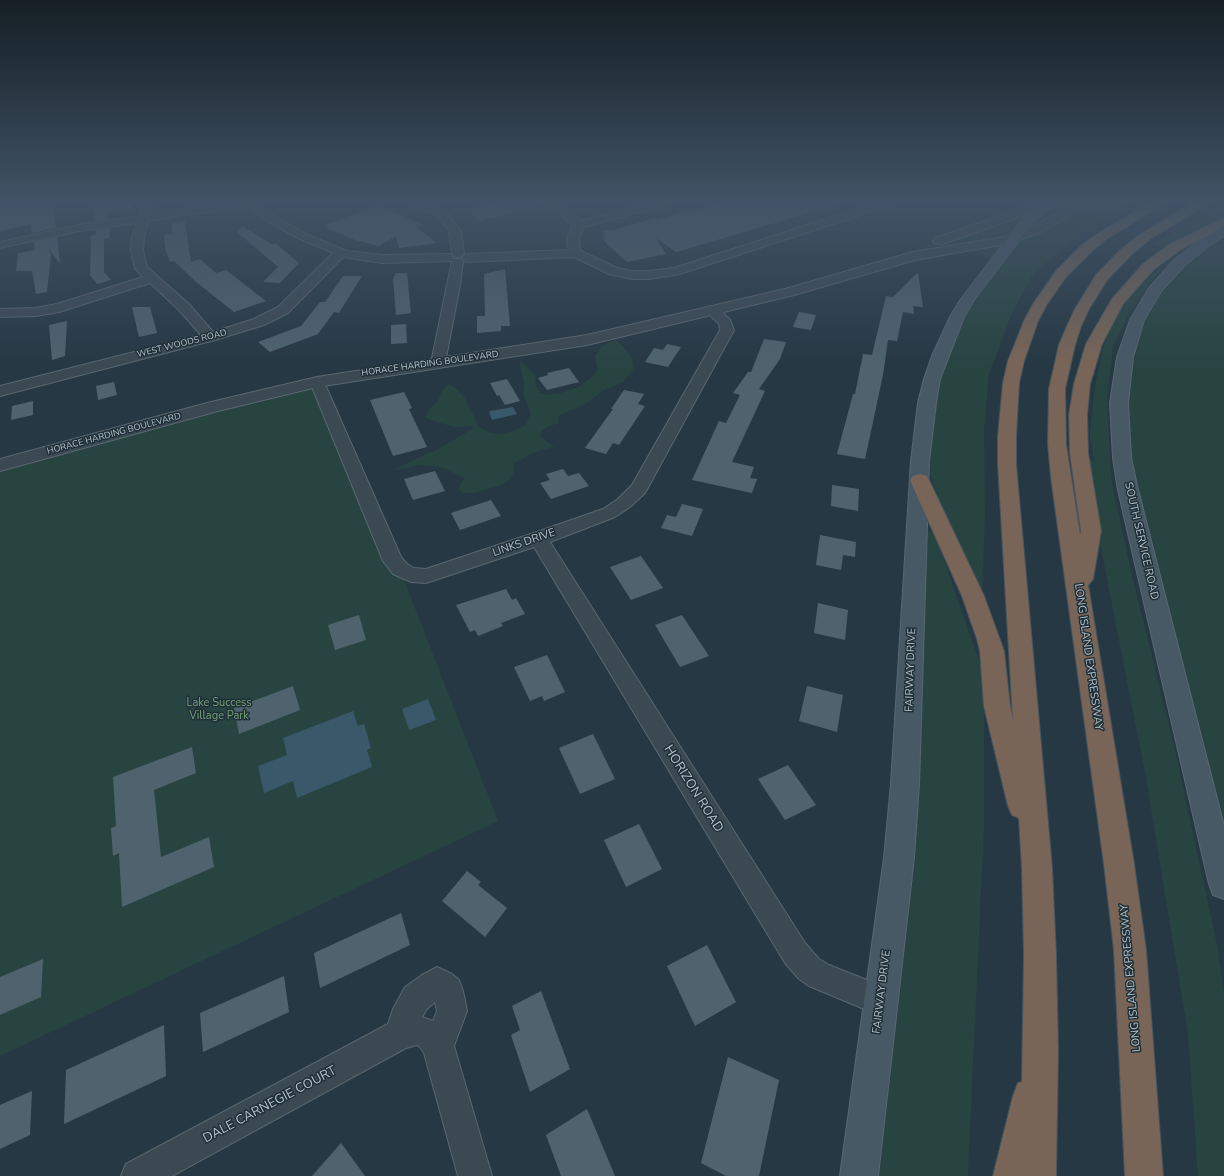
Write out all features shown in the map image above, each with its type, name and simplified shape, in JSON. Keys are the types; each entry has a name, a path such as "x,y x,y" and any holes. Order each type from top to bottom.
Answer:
{"highway":[{"path":"1037,1176 1042,1050 1037,868 1006,436 1011,383 1018,354 1031,321 1061,274 1079,256"},
{"name":"LONG ISLAND EXPRESSWAY","path":"1123,256 1113,265 1098,283 1082,309 1067,345 1058,389 1057,444 1080,594 1130,950 1138,1054 1144,1176"},
{"path":"1080,594 1092,531 1079,453 1078,415 1082,384 1094,344 1117,302 1148,267 1162,256"},
{"path":"920,480 973,596 989,639 992,651 997,706 1037,868"},
{"path":"1012,1176 1042,1050"}],"main road":[{"name":"FAIRWAY DRIVE","path":"859,1176 898,858 905,784 920,461 925,417 932,379 940,356 961,311 978,284 1000,256"},
{"name":"SOUTH SERVICE ROAD","path":"1188,256 1180,262 1156,288 1132,332 1124,357 1118,403 1122,458 1128,490 1224,884"}],"street":[{"path":"138,256 141,268 184,307 210,337"},
{"name":"WEST WOODS ROAD","path":"0,390 249,326 269,318 283,310 337,256"},
{"path":"355,256 382,259 508,256"},
{"path":"581,256 600,266 621,273 640,275 665,273 719,256"},
{"name":"HORACE HARDING BOULEVARD","path":"861,270 897,256"},
{"name":"HORACE HARDING BOULEVARD","path":"0,464 213,407 317,382 587,340 795,290 914,256"},
{"path":"985,256 994,263"},
{"path":"438,363 458,258"},
{"path":"0,313 36,312 59,308 152,278"},
{"name":"LINKS DRIVE","path":"317,382 391,559 400,569 411,575 426,576 538,539 609,512 624,503 639,489 727,330 725,323 712,310"},
{"name":"HORIZON ROAD","path":"538,539 794,954 809,969 819,976 881,1001"},
{"path":"402,1033 404,1020 416,998 437,982 442,984 448,991 452,1011 438,1046"},
{"name":"DALE CARNEGIE COURT","path":"138,1176 402,1033 417,1030 425,1032 431,1036 438,1046 475,1176"}],"green space":[{"path":"897,256 926,256 861,270"},
{"path":"985,256 1000,256 994,263"},
{"path":"1007,256 1055,256 1033,274 1012,313 989,374 984,429 985,515 982,593 940,508 928,464 932,414 941,372 964,316"},
{"path":"1195,256 1224,256 1224,870 1127,464 1123,402 1141,317 1174,272"},
{"path":"1169,259 1134,304 1113,347 1107,398 1111,479 1132,576 1174,746 1217,945 1224,993 1224,1176 1198,1176 1188,1034 1146,777 1092,501 1087,459 1094,461 1090,436 1095,386 1103,349 1113,323 1131,295"},
{"path":"615,340 622,345 632,358 634,368 623,382 606,389 585,404 558,416 559,423 549,426 542,431 541,437 554,447 535,452 516,462 514,465 513,474 509,480 501,485 474,493 463,493 459,490 460,484 465,478 441,467 420,465 393,470 442,447 472,429 472,426 455,427 430,420 426,417 428,411 437,402 448,384 455,388 464,397 479,427 490,433 501,434 515,431 525,425 531,414 523,393 524,384 520,360 535,375 536,386 541,393 547,395 558,394 578,387 589,380 598,370 595,357 601,347"},
{"name":"Lake Success Village Park","path":"317,382 400,570 498,821 0,1056 0,464"},
{"path":"927,530 935,535 984,675 984,827 968,1176 879,1176 916,852 922,636"}],"water":[{"path":"513,407 517,414 492,420 490,411"},
{"path":"428,699 436,720 409,730 402,709"},
{"path":"353,711 358,726 364,724 371,748 367,750 372,767 297,798 293,781 264,793 258,766 287,755 283,738"}],"building":[{"path":"18,256 51,256 47,292 36,294 32,271 16,271"},
{"path":"54,256 59,256 60,264"},
{"path":"90,256 104,256 104,272 111,280 97,284 90,275"},
{"path":"168,256 190,256 191,262 200,259 216,273 226,270 266,301 234,312 195,281 174,261 170,262"},
{"path":"265,256 290,256 299,263 280,283 263,282 278,267"},
{"path":"620,256 657,256 627,262"},
{"path":"505,269 510,326 501,326 501,331 477,333 477,316 485,316 484,274"},
{"path":"918,272 923,307 913,306 914,314 903,312 897,341 888,340 883,375 865,459 837,454 853,394 855,394 863,354 872,355 886,296 893,297"},
{"path":"396,273 407,273 411,313 396,315 393,279"},
{"path":"343,276 362,276 339,313 334,312 318,334 270,352 258,342 301,326 320,302 325,302"},
{"path":"132,307 150,307 157,333 139,337"},
{"path":"799,312 816,315 811,330 793,327"},
{"path":"67,321 65,356 52,360 49,325"},
{"path":"406,324 407,343 391,344 391,325"},
{"path":"764,339 786,342 780,359 759,389 765,391 732,462 754,467 750,478 757,479 752,493 692,480 719,421 726,423 740,395 733,393 748,372 751,372"},
{"path":"667,344 681,347 668,367 645,362 654,348 663,350"},
{"path":"569,368 579,382 547,390 538,378 548,375 547,373"},
{"path":"507,379 520,401 505,405 499,395 497,396 490,383"},
{"path":"114,382 117,395 98,400 96,386"},
{"path":"624,390 644,394 638,404 645,406 619,445 613,443 606,454 585,448 613,409 611,409"},
{"path":"404,392 412,408 409,409 427,447 393,456 370,400"},
{"path":"33,401 33,415 11,420 12,406"},
{"path":"563,469 568,476 579,473 589,486 551,499 540,483 550,480 546,474"},
{"path":"435,471 445,491 413,500 404,479"},
{"path":"832,485 859,489 858,511 831,506"},
{"path":"491,500 501,516 460,530 451,513"},
{"path":"682,504 703,509 692,536 661,528 667,515 676,517"},
{"path":"820,535 856,542 855,557 843,555 841,570 816,565"},
{"path":"641,556 663,588 631,600 610,567"},
{"path":"506,589 512,600 516,598 525,614 501,623 503,626 478,636 475,630 470,632 456,605"},
{"path":"818,603 848,610 845,640 814,633"},
{"path":"359,615 366,640 335,650 328,625"},
{"path":"682,615 709,656 680,667 655,625"},
{"path":"547,655 565,692 544,701 542,696 530,701 514,667"},
{"path":"293,686 300,710 239,734 234,708"},
{"path":"807,686 843,695 837,732 799,721"},
{"path":"593,734 615,779 580,794 559,748"},
{"path":"192,747 196,773 154,790 161,857 209,837 214,867 122,907 119,853 113,856 111,828 116,826 113,777"},
{"path":"788,765 816,805 785,820 758,779"},
{"path":"639,824 662,869 626,887 604,840"},
{"path":"467,871 481,882 478,885 507,908 485,937 442,901"},
{"path":"401,913 410,945 320,988 314,953"},
{"path":"707,945 736,1002 695,1026 667,966"},
{"path":"43,959 41,997 0,1015 0,977"},
{"path":"284,976 289,1012 203,1052 200,1013"},
{"path":"541,991 570,1069 530,1092 511,1035 520,1030 512,1006"},
{"path":"164,1025 166,1076 64,1124 66,1070"},
{"path":"728,1057 779,1080 759,1176 726,1176 701,1163"},
{"path":"32,1091 30,1135 0,1149 0,1105"},
{"path":"587,1109 615,1176 561,1176 546,1135"},
{"path":"341,1143 365,1176 312,1176"}]}
